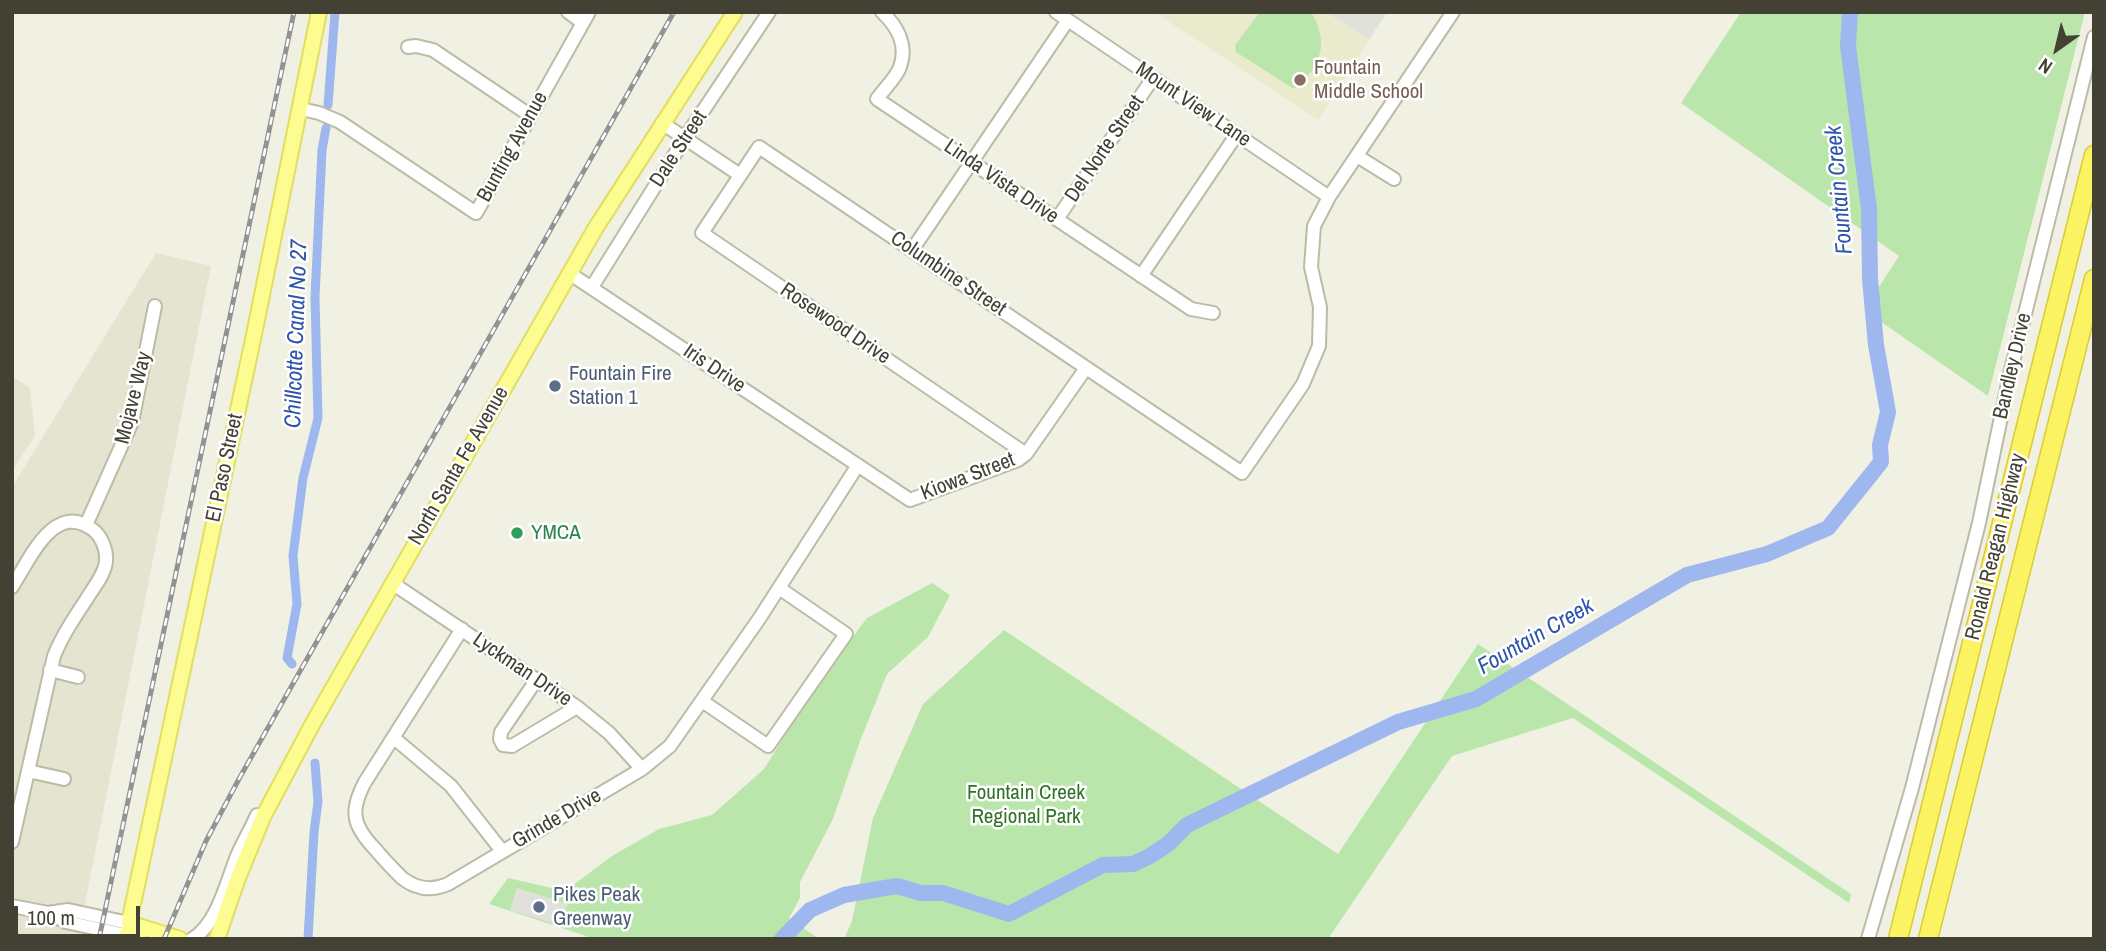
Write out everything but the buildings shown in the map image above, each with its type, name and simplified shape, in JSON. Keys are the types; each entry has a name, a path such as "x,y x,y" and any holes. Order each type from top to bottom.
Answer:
{"highway":[{"name":"Ronald Reagan Highway","path":"1898,939 2094,155"},
{"name":"Ronald Reagan Highway","path":"1928,939 2094,278"}],"main road":[{"name":"El Paso Street","path":"131,932 319,12"},
{"name":"North Santa Fe Avenue","path":"217,939 245,859 270,803 313,723 612,201 735,12"},
{"path":"131,932 180,939"}],"street":[{"path":"568,12 586,18"},
{"name":"Dale Street","path":"592,287 685,138 769,12"},
{"name":"Linda Vista Drive","path":"882,12 899,32 902,50 900,67 877,99 1191,309 1213,313"},
{"name":"Mount View Lane","path":"1056,12 1329,197"},
{"path":"1329,197 1452,12"},
{"name":"Bunting Avenue","path":"301,109 340,121 476,213 586,18"},
{"path":"912,250 1068,20"},
{"name":"Bandley Drive","path":"1868,939 1912,788 1979,523 2010,374 2094,37"},
{"path":"408,47 433,50 531,116"},
{"name":"Del Norte Street","path":"1057,219 1153,78"},
{"path":"662,123 740,175"},
{"path":"1141,276 1237,134"},
{"name":"Columbine Street","path":"740,175 760,147 1242,473 1303,384 1319,346 1320,307 1311,267 1314,226 1329,197"},
{"path":"1357,156 1394,179"},
{"name":"Rosewood Drive","path":"740,175 702,233 1026,454"},
{"name":"Iris Drive","path":"569,274 858,466"},
{"name":"Mojave Way","path":"86,525 132,422 155,306"},
{"name":"Kiowa Street","path":"858,466 910,500 1018,460 1026,454 1086,368"},
{"name":"Grinde Drive","path":"462,629 357,799 355,817 360,832 396,872 409,883 422,888 440,887 642,769 670,746 779,588 858,466"},
{"path":"12,587 51,529 60,524 72,521 86,525 95,531 103,542 106,564 102,574 62,637 50,670 12,842"},
{"name":"Lyckman Drive","path":"392,583 577,707 609,733 642,769"},
{"path":"702,701 768,746 846,634 779,588"},
{"path":"50,670 78,677"},
{"path":"537,679 501,732 503,745 512,746 577,707"},
{"path":"394,738 451,786 502,851"},
{"path":"28,771 64,779"},
{"path":"192,939 200,934 214,914 258,814 270,803"},
{"path":"12,906 48,913 68,910 131,932"}],"shaded area":[{"name":"Fountain Middle School","path":"1154,12 1387,12 1318,120"},
{"path":"1326,12 1387,12 1369,40"},
{"path":"156,253 211,266 78,939 12,939 12,487"},
{"path":"12,376 30,388 35,436 12,471"},
{"name":"Pikes Peak Greenway","path":"517,888 568,904 561,926 510,910"}],"green space":[{"path":"1260,12 1311,12 1317,23 1320,54 1311,72 1294,89 1236,52 1235,45"},
{"path":"1741,12 2085,12 1988,396 1864,310 1899,256 1681,103"},
{"path":"932,583 950,595 928,637 887,674 833,819 800,882 800,898 789,918 819,939 595,939 489,904 508,878 565,891 612,856 659,829 712,815 764,769 817,684 867,618"},
{"name":"Fountain Creek Regional Park","path":"1004,630 1338,854 1478,644 1851,894 1849,903 1573,718 1452,756 1328,939 844,939 852,921 873,818 923,704"}],"waterway":[{"name":"Chillcotte Canal No 27","path":"328,105 335,12"},
{"name":"Fountain Creek","path":"782,939 810,910 844,895 897,886 921,893 943,893 1009,914 1103,865 1133,864 1150,856 1168,844 1187,825 1398,722 1476,699 1687,575 1767,554 1828,528 1881,462 1880,445 1888,412 1876,345 1870,279 1869,209 1848,46 1850,12"},
{"name":"Chillcotte Canal No 27","path":"292,664 287,658 297,604 293,556 303,478 318,418 315,297 322,150 326,128"},
{"name":"Chillcotte Canal No 27","path":"308,939 318,802 315,763"}],"railway":[{"path":"99,939 294,12"},
{"path":"164,939 206,841 240,777 674,12"}],"place":[{"name":"Fountain Middle School","path":"1300,80"},
{"name":"Fountain Fire Station 1","path":"555,386"},
{"name":"YMCA","path":"517,533"},
{"name":"Pikes Peak Greenway","path":"539,907"}]}
